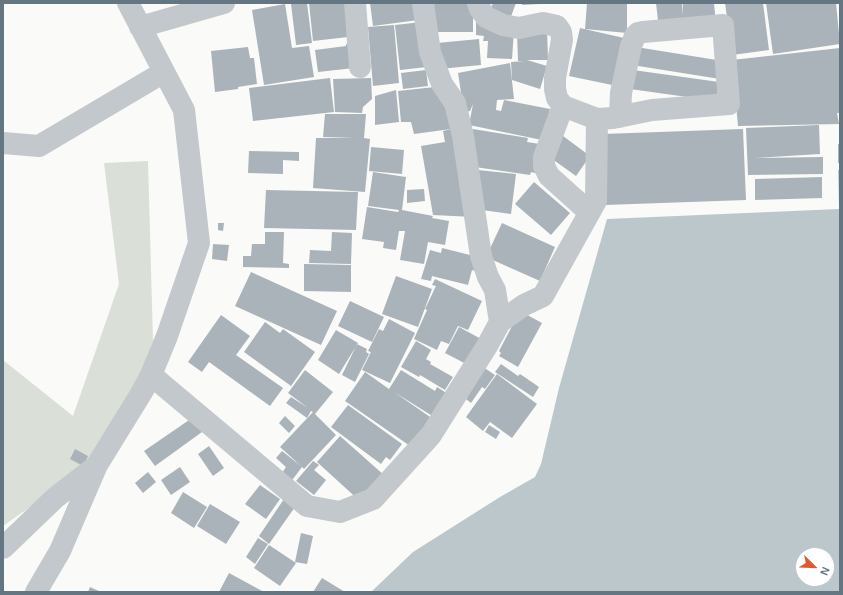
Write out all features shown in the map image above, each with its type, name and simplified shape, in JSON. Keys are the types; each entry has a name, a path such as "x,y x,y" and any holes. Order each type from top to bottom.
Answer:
{"street":[{"path":"36,592 60,551 97,465 142,392 150,375 167,336 199,243 184,110 128,3"},
{"path":"140,26 173,10 224,3"},
{"path":"355,3 360,66"},
{"path":"424,3 430,52 442,84 454,103 463,136 482,256 488,276 495,290 500,322"},
{"path":"478,3 480,9 486,17 503,25 519,28 543,23 557,26 561,32 562,40 555,78 557,98 563,106 597,119 620,117 652,110 729,104 723,25 638,33 635,36 631,46 621,93 620,117"},
{"path":"3,143 39,146 164,72"},
{"path":"563,106 544,157 544,166 549,176 589,212"},
{"path":"150,375 307,506 340,512 373,499 431,435 487,346 500,322 524,305 543,296 596,201 597,119"},
{"path":"3,548 55,498 97,465"}],"shaded area":[{"path":"148,161 153,341 135,388 94,462 3,526 3,360 73,416 119,284 104,163"},
{"path":"838,170 840,170 840,592 371,592 413,552 500,497 535,477 541,464 559,388 607,219 839,209"}],"building":[{"path":"307,3 312,43 296,45 291,4"},
{"path":"309,3 345,3 348,37 313,41"},
{"path":"370,3 416,3 418,20 373,26"},
{"path":"429,3 473,3 473,32 429,32"},
{"path":"493,3 516,3 509,22 489,13"},
{"path":"522,3 540,3 540,4 522,5"},
{"path":"587,3 627,3 627,33 585,29"},
{"path":"656,3 682,3 683,15 683,3 714,3 716,24 659,29"},
{"path":"725,3 763,3 769,50 732,55"},
{"path":"766,3 836,3 840,44 773,54"},
{"path":"285,4 292,48 309,46 314,77 264,85 252,10"},
{"path":"422,22 427,67 400,70 395,25"},
{"path":"476,22 514,30 512,59 487,58 488,41 483,41 484,36 476,35"},
{"path":"394,25 399,83 373,86 368,27"},
{"path":"580,28 624,38 612,85 569,76"},
{"path":"547,29 548,60 527,60 547,66 540,89 512,80 511,62 525,61 518,61 517,33"},
{"path":"479,39 481,65 439,69 437,43"},
{"path":"351,43 354,68 318,72 315,50 346,46 346,44"},
{"path":"248,47 250,58 254,58 257,84 238,87 238,89 215,92 211,51"},
{"path":"636,47 723,61 720,79 632,65"},
{"path":"840,48 840,113 837,113 839,124 738,126 732,60"},
{"path":"510,63 514,99 497,100 496,110 501,111 504,100 550,109 542,140 469,125 473,104 470,111 464,112 458,73"},
{"path":"426,70 428,86 403,89 401,73"},
{"path":"633,70 719,82 716,101 630,89"},
{"path":"330,78 334,112 253,121 249,88"},
{"path":"371,78 372,99 363,107 362,113 335,112 333,79"},
{"path":"435,87 450,103 474,217 433,215 421,146 445,142 443,131 451,129 414,134 411,122 401,122 398,91"},
{"path":"396,90 399,122 375,125 375,96"},
{"path":"325,114 366,114 364,138 370,139 365,192 313,188 316,138 355,138 323,137"},
{"path":"819,125 820,154 755,158 823,157 823,174 748,175 746,128"},
{"path":"473,129 528,138 527,142 540,144 535,173 531,172 530,175 468,166"},
{"path":"743,129 746,200 605,205 603,134"},
{"path":"563,136 590,156 576,176 548,156"},
{"path":"838,144 840,144 840,163 838,163"},
{"path":"371,147 404,150 402,174 369,171"},
{"path":"249,151 299,152 299,161 283,160 283,174 248,173"},
{"path":"478,170 516,174 511,214 482,210"},
{"path":"373,172 406,177 402,210 433,216 432,218 449,221 445,245 428,242 424,264 400,260 405,231 399,231 396,250 383,248 384,242 362,239 367,207 398,212 399,210 368,206"},
{"path":"822,177 822,198 755,200 755,179"},
{"path":"534,182 570,213 551,235 515,204"},
{"path":"424,189 425,201 407,203 407,190"},
{"path":"266,190 358,192 356,230 264,228"},
{"path":"218,223 224,223 223,231 218,230"},
{"path":"502,223 555,247 540,281 486,257"},
{"path":"265,232 284,232 283,263 289,264 289,268 243,267 243,256 251,256 252,244 265,244"},
{"path":"332,232 352,233 351,264 309,263 310,250 331,251"},
{"path":"213,244 229,245 227,261 212,259"},
{"path":"442,248 478,257 475,271 472,270 468,285 432,276 431,281 421,279 430,250 441,253"},
{"path":"304,264 351,265 351,292 304,291"},
{"path":"251,272 337,311 321,345 235,306"},
{"path":"396,276 432,289 418,327 382,314"},
{"path":"435,279 482,301 468,330 458,326 449,344 441,341 437,350 414,339 427,310 425,309 436,286 432,285"},
{"path":"350,301 384,317 372,342 338,326"},
{"path":"520,311 542,323 518,367 499,356 501,353 499,351"},
{"path":"221,315 250,336 236,355 283,388 270,406 209,362 202,372 188,362"},
{"path":"389,319 415,333 390,383 362,370 371,352 368,351 379,329 383,331"},
{"path":"265,322 280,333 283,329 315,352 291,386 244,352"},
{"path":"459,327 483,340 470,366 445,353"},
{"path":"336,330 358,343 339,374 318,360"},
{"path":"416,341 431,350 426,359 431,362 430,364 453,377 445,390 420,375 419,377 401,367"},
{"path":"357,344 367,349 366,352 369,354 355,382 342,375"},
{"path":"501,364 518,376 520,374 539,387 533,397 495,372"},
{"path":"483,367 495,375 485,389 482,387 471,403 462,396"},
{"path":"305,370 333,392 315,414 336,435 304,469 302,467 290,483 282,473 286,467 276,458 282,451 301,466 280,447 313,412 311,411 307,418 286,403 291,397 308,408 288,393"},
{"path":"401,370 435,391 437,387 448,394 434,417 394,392 433,419 413,448 345,401 365,372 389,389"},
{"path":"497,374 537,404 512,438 490,422 483,431 466,417"},
{"path":"348,405 402,444 390,460 386,457 381,464 331,427"},
{"path":"285,416 295,426 289,433 279,423"},
{"path":"192,418 202,432 155,466 144,451"},
{"path":"489,425 500,432 496,439 485,432"},
{"path":"340,436 385,476 362,503 317,462"},
{"path":"209,446 224,468 213,476 198,454"},
{"path":"75,449 88,456 83,466 70,459"},
{"path":"313,461 319,465 314,470 326,480 314,495 296,481"},
{"path":"180,467 190,482 171,495 161,480"},
{"path":"148,472 156,482 143,493 135,483"},
{"path":"260,485 280,499 266,519 245,504"},
{"path":"183,492 207,507 194,528 171,513"},
{"path":"284,499 295,507 269,544 259,536"},
{"path":"210,504 240,522 226,544 197,526"},
{"path":"301,533 313,536 307,564 295,562"},
{"path":"258,538 268,544 255,564 246,557"},
{"path":"269,545 296,563 280,586 254,568"},
{"path":"229,573 264,592 219,592"},
{"path":"322,578 345,592 313,592"},
{"path":"90,587 101,592 88,592"}]}
